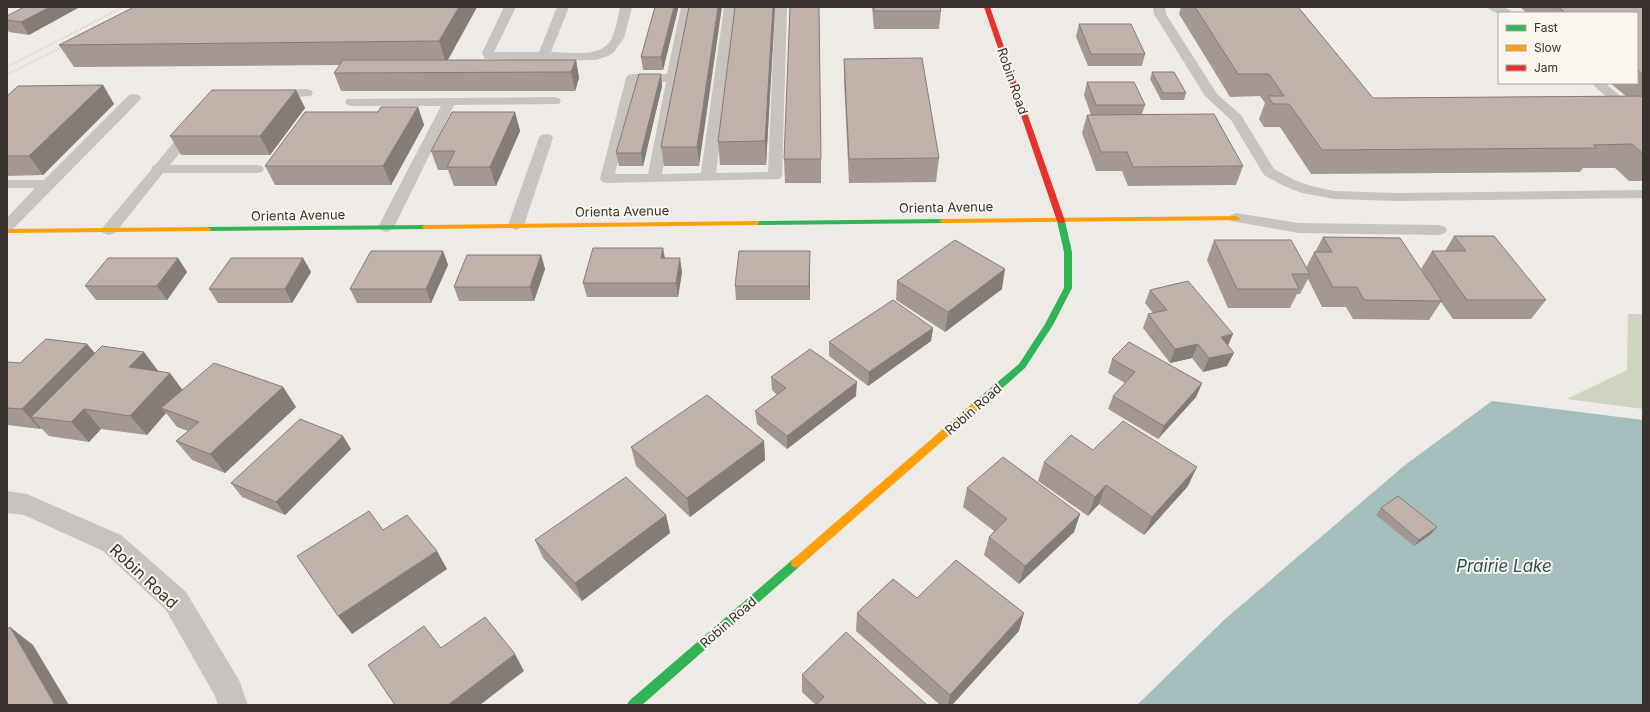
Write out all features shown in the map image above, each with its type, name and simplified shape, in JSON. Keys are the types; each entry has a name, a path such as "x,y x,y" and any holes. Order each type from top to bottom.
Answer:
{"street":[{"name":"Robin Road","path":"633,705 1022,366 1049,325 1068,288 1068,252 1060,218 987,7"},
{"name":"Orienta Avenue","path":"7,231 1060,218 1236,218"},
{"name":"Robin Road","path":"7,502 27,505 112,543 176,601 228,690 233,705"}],"lane":[{"path":"510,7 488,53 489,56 543,57 596,56 605,54 612,49 616,43 626,7"},
{"path":"543,57 563,7"},
{"path":"654,178 687,7"},
{"path":"708,177 730,7"},
{"path":"673,78 632,78 607,179 775,176 781,7"},
{"path":"1159,7 1160,14 1212,96 1236,118 1269,172 1289,183 1307,190 1334,195 1396,197 1643,194"},
{"path":"1493,7 1505,12"},
{"path":"1598,84 1629,110 1613,110"},
{"path":"260,94 306,93"},
{"path":"7,227 134,98"},
{"path":"352,102 554,101"},
{"path":"386,227 449,102"},
{"path":"109,230 157,169 202,118"},
{"path":"516,225 546,138"},
{"path":"157,169 257,169"},
{"path":"7,184 48,184"},
{"path":"1236,218 1299,228 1439,230"}],"green space":[{"path":"1628,314 1643,314 1643,409 1567,399 1627,370"}],"water":[{"name":"Prairie Lake","path":"1492,401 1643,420 1643,705 1137,705 1224,620 1405,465"}],"building":[{"path":"24,7 50,7 21,22 7,20 7,16"},
{"path":"134,7 459,7 439,41 59,45"},
{"path":"655,7 674,7 661,57 641,57"},
{"path":"689,7 718,7 697,147 661,147"},
{"path":"735,7 773,7 765,141 718,142"},
{"path":"790,7 819,7 821,159 784,159"},
{"path":"874,7 940,7 941,11 874,11"},
{"path":"1195,7 1298,7 1373,98 1643,96 1643,154 1632,144 1593,145 1597,148 1322,150 1289,104 1273,104 1268,96 1284,96 1269,74 1238,74"},
{"path":"1558,7 1643,7 1643,75 1638,71 1638,12 1565,12"},
{"path":"1079,24 1131,24 1145,54 1091,54"},
{"path":"922,58 939,158 849,159 844,59"},
{"path":"343,60 576,60 571,72 334,73"},
{"path":"1152,72 1174,72 1186,93 1163,93"},
{"path":"639,74 661,74 641,153 616,153"},
{"path":"1087,82 1134,82 1145,105 1096,105"},
{"path":"103,85 29,156 7,156 7,96 18,86"},
{"path":"212,90 296,90 260,136 170,136"},
{"path":"381,107 418,107 383,166 265,166 305,112 378,112"},
{"path":"452,112 515,112 490,167 447,167 455,151 431,151"},
{"path":"1214,114 1243,166 1133,167 1127,152 1101,152 1087,115"},
{"path":"1454,236 1494,236 1546,300 1467,300 1432,251 1466,251"},
{"path":"1323,237 1400,238 1442,301 1364,300 1357,287 1333,287 1314,252 1332,252"},
{"path":"955,240 1005,269 948,312 897,281"},
{"path":"1214,240 1291,240 1310,274 1292,274 1299,289 1237,289"},
{"path":"593,248 663,248 661,258 680,258 676,283 583,283"},
{"path":"371,251 443,251 426,289 350,289"},
{"path":"739,251 810,251 809,286 735,286"},
{"path":"467,255 541,255 530,287 454,287"},
{"path":"108,258 178,258 157,286 85,286"},
{"path":"231,258 303,258 285,289 209,289"},
{"path":"1188,281 1233,334 1221,337 1234,353 1209,358 1198,344 1175,349 1148,314 1167,310 1150,290"},
{"path":"893,300 933,328 869,372 829,342"},
{"path":"46,339 87,344 22,409 7,408 7,362 20,363"},
{"path":"1129,342 1202,383 1164,426 1113,396 1135,372 1112,359"},
{"path":"102,346 144,352 129,367 170,373 130,416 84,409 71,422 31,417"},
{"path":"810,349 857,382 787,436 755,411 786,388 771,377"},
{"path":"214,363 283,387 210,454 176,441 199,422 161,408"},
{"path":"707,395 764,441 687,498 631,447"},
{"path":"300,419 343,436 276,502 231,483"},
{"path":"1123,421 1197,467 1152,517 1106,485 1095,497 1044,462 1071,435 1093,450"},
{"path":"1003,457 1080,514 1025,566 989,537 1007,519 967,488"},
{"path":"626,477 666,515 575,583 535,540"},
{"path":"1398,496 1437,527 1419,540 1381,508"},
{"path":"369,511 383,530 407,515 437,551 338,616 297,556"},
{"path":"956,560 1024,613 950,695 857,613 893,579 917,598"},
{"path":"485,617 515,654 448,705 395,705 368,665 424,626 441,648"},
{"path":"10,627 55,705 7,705 7,629"},
{"path":"846,632 927,705 816,705 824,697 802,675"}],"railway":[{"path":"7,67 123,7"},
{"path":"7,75 71,42"}],"traffic: fast":[{"path":"755,223 943,221"},
{"path":"977,405 1022,366 1049,325 1068,288 1068,252 1061,221"},
{"path":"207,229 425,227"},
{"path":"633,705 796,563"}],"traffic: slow":[{"path":"943,221 1236,218"},
{"path":"425,227 755,223"},
{"path":"7,231 207,229"},
{"path":"796,563 977,405"}],"traffic: jam":[{"path":"987,7 1061,221"}]}
